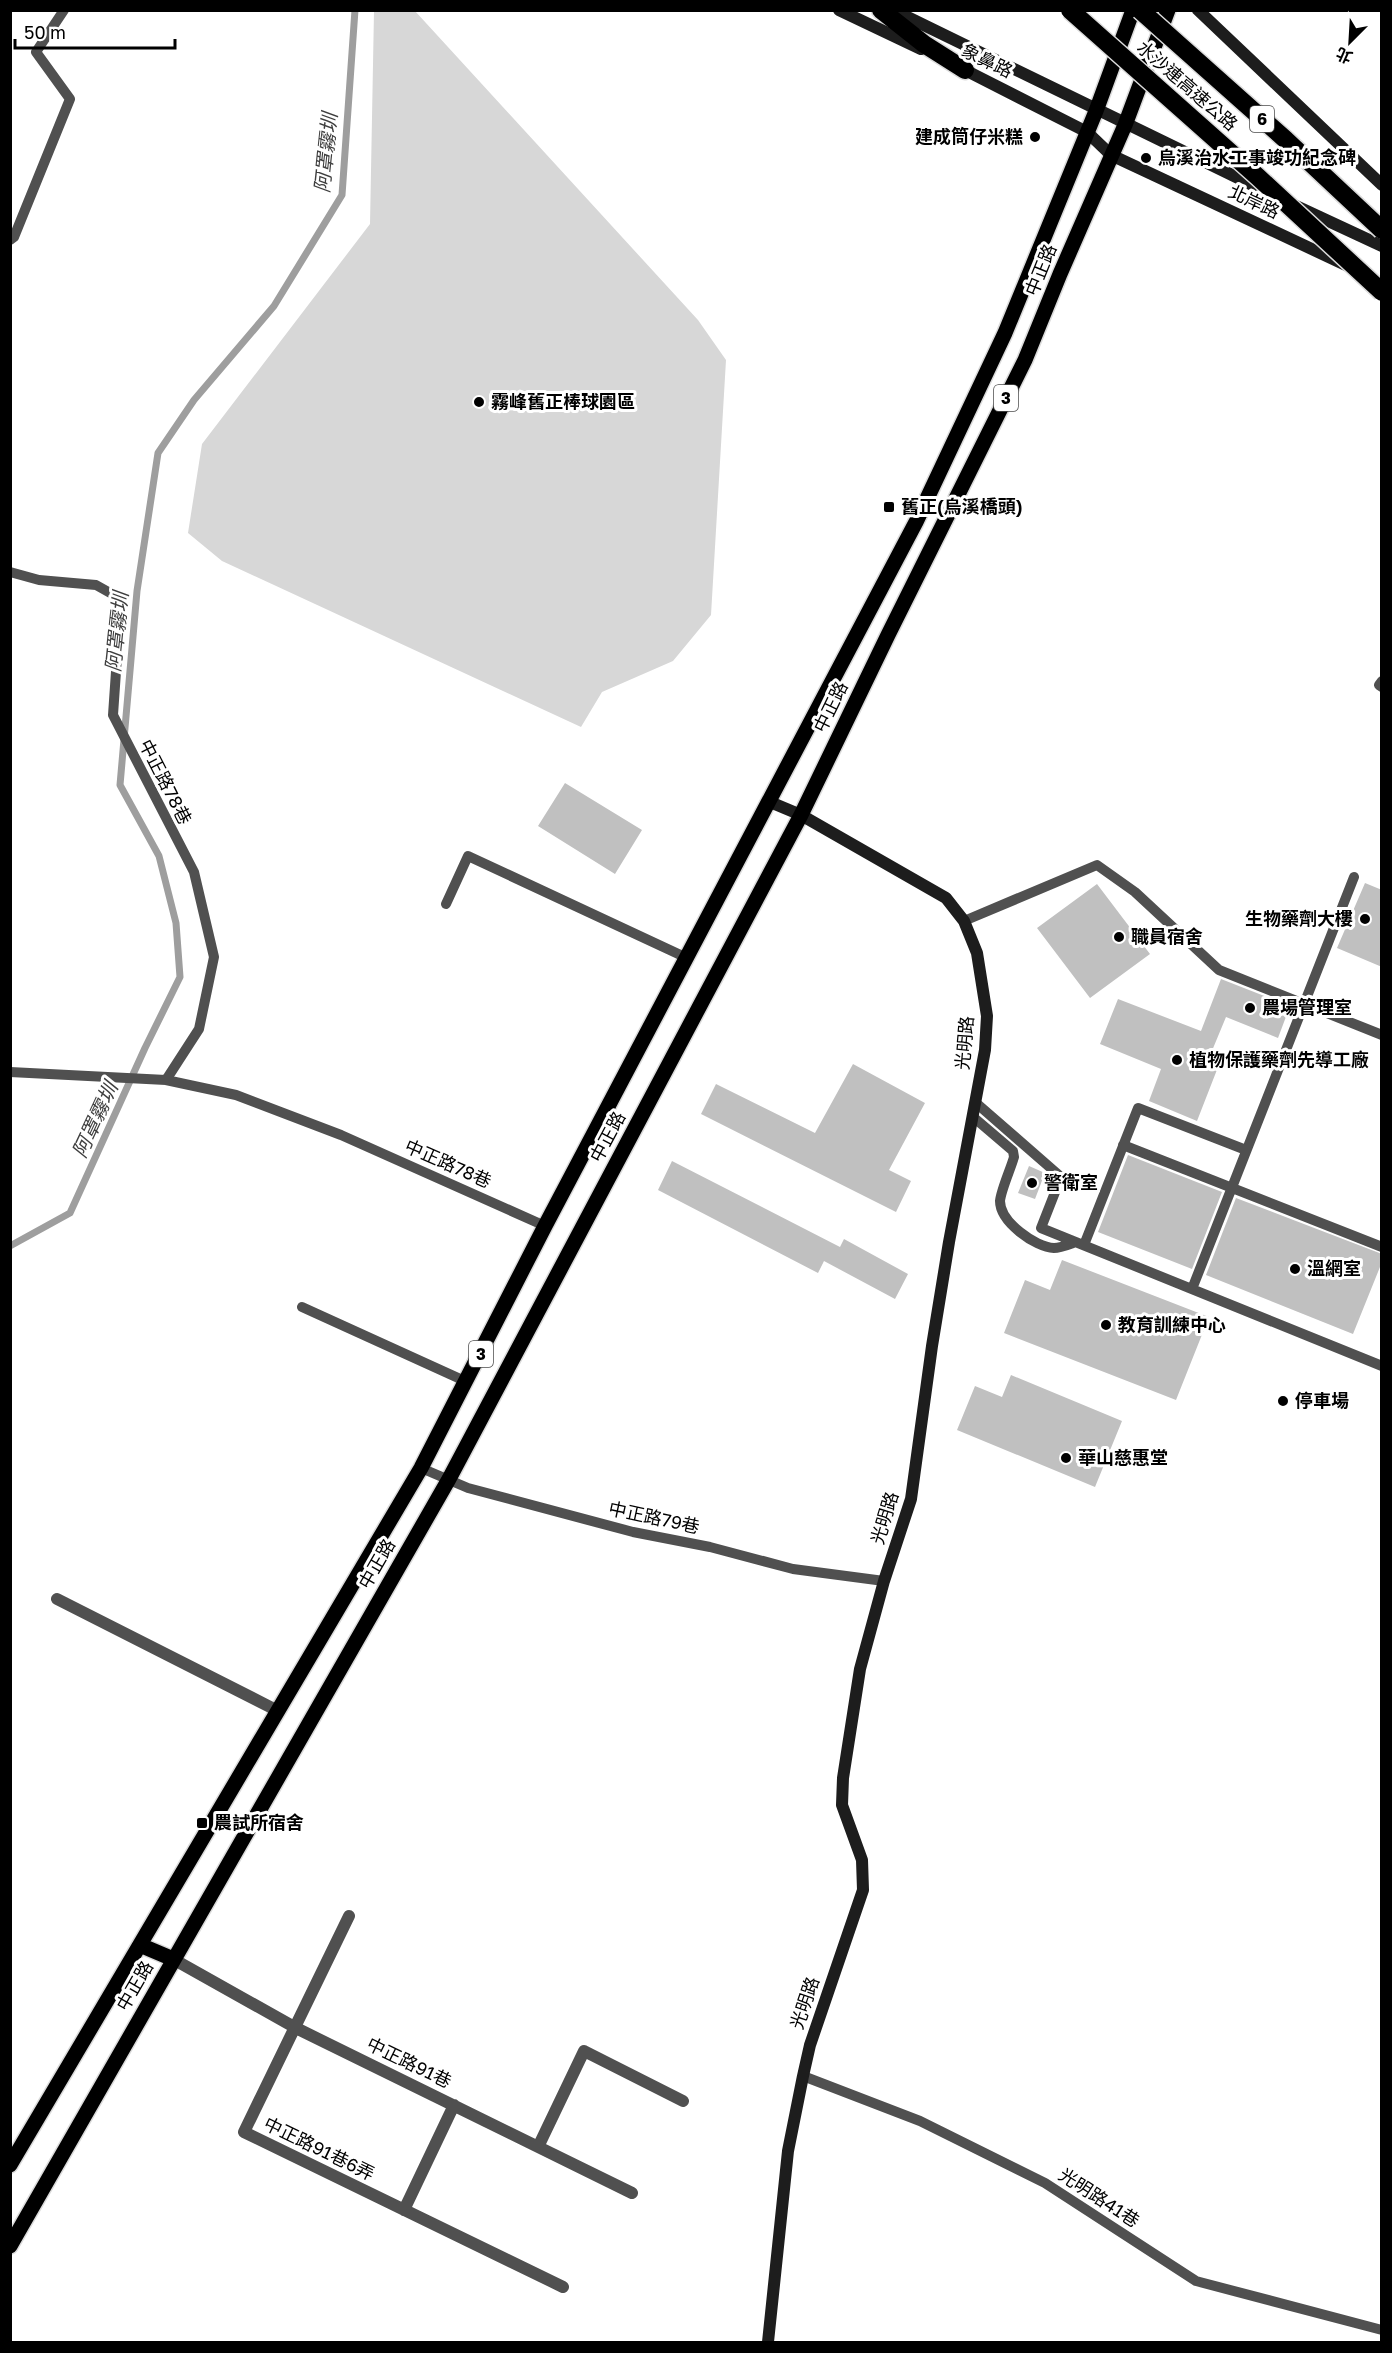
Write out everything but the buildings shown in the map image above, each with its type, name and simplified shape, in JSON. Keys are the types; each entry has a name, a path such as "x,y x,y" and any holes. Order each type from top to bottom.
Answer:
{"highway":[{"path":"881,10 924,44 964,70"},
{"name":"水沙連高速公路","path":"1070,10 1258,177 1382,292"},
{"name":"水沙連高速公路","path":"1140,10 1286,140 1382,230"}],"main road":[{"name":"中正路","path":"10,2165 421,1468 545,1226 916,522 1005,333 1096,111 1133,10"},
{"name":"中正路","path":"10,2246 449,1479 801,815 1025,360 1125,125 1168,10"},
{"path":"140,1945 173,1959"}],"street":[{"name":"象鼻路","path":"839,10 1087,132 1111,156"},
{"name":"象鼻路","path":"893,10 1125,125"},
{"path":"1198,10 1382,185"},
{"name":"北岸路","path":"1125,125 1382,246"},
{"name":"北岸路","path":"1111,156 1382,281"},
{"name":"光明路","path":"768,2343 788,2151 802,2076 810,2045 863,1890 862,1860 842,1804 843,1778 860,1669 884,1581 912,1499 934,1334 985,1050 987,1016 977,952 964,921 946,898 801,815 770,802"},
{"path":"57,1599 278,1711"},
{"name":"中正路91巷6弄","path":"349,1916 244,2132 563,2287"},
{"name":"中正路91巷","path":"173,1959 296,2028 539,2145 632,2193"},
{"path":"539,2145 584,2051 683,2101"},
{"path":"404,2210 454,2105"}],"lane":[{"path":"10,240 14,237 69,99 36,52 64,10"},
{"name":"中正路78巷","path":"10,572 39,580 96,585 121,599 113,716 194,872 214,957 199,1029 166,1080"},
{"path":"1382,681 1379,685 1382,687"},
{"path":"446,904 468,856 687,958"},
{"path":"964,921 1097,865 1135,892 1219,970 1382,1035"},
{"path":"1192,1288 1354,877"},
{"name":"中正路78巷","path":"10,1072 166,1080 236,1095 331,1131 545,1226"},
{"path":"975,1102 1061,1177 1041,1228 1382,1366"},
{"path":"1080,1243 1138,1108 1246,1150"},
{"path":"972,1116 1013,1151 1014,1156 1000,1201 1008,1220 1023,1234 1041,1244 1054,1248 1080,1243"},
{"path":"1124,1145 1382,1247"},
{"path":"302,1307 467,1382"},
{"name":"中正路79巷","path":"421,1468 478,1491 633,1532 710,1546 793,1569 884,1581"},
{"name":"光明路41巷","path":"802,2076 920,2121 1045,2182 1196,2281 1382,2330"}],"shaded area":[{"name":"霧峰舊正棒球園區","path":"374,11 415,11 698,320 726,360 711,615 673,661 602,692 581,727 222,561 188,533 202,444 370,224"}],"waterway":[{"name":"阿罩霧圳","path":"10,1246 70,1213 180,977 176,923 159,856 120,785 137,591 158,453 194,400 274,306 342,195 355,10"}],"place":[{"name":"建成筒仔米糕","path":"1035,137"},
{"name":"烏溪治水工事竣功紀念碑","path":"1146,158"},
{"name":"霧峰舊正棒球園區","path":"479,402"},
{"name":"舊正(烏溪橋頭)","path":"889,507"},
{"name":"生物藥劑大樓","path":"1365,919"},
{"name":"職員宿舍","path":"1119,937"},
{"name":"農場管理室","path":"1250,1008"},
{"name":"植物保護藥劑先導工廠","path":"1177,1060"},
{"name":"警衛室","path":"1032,1183"},
{"name":"溫網室","path":"1295,1269"},
{"name":"教育訓練中心","path":"1106,1325"},
{"name":"停車場","path":"1283,1401"},
{"name":"華山慈惠堂","path":"1066,1458"},
{"name":"農試所宿舍","path":"202,1823"}]}
